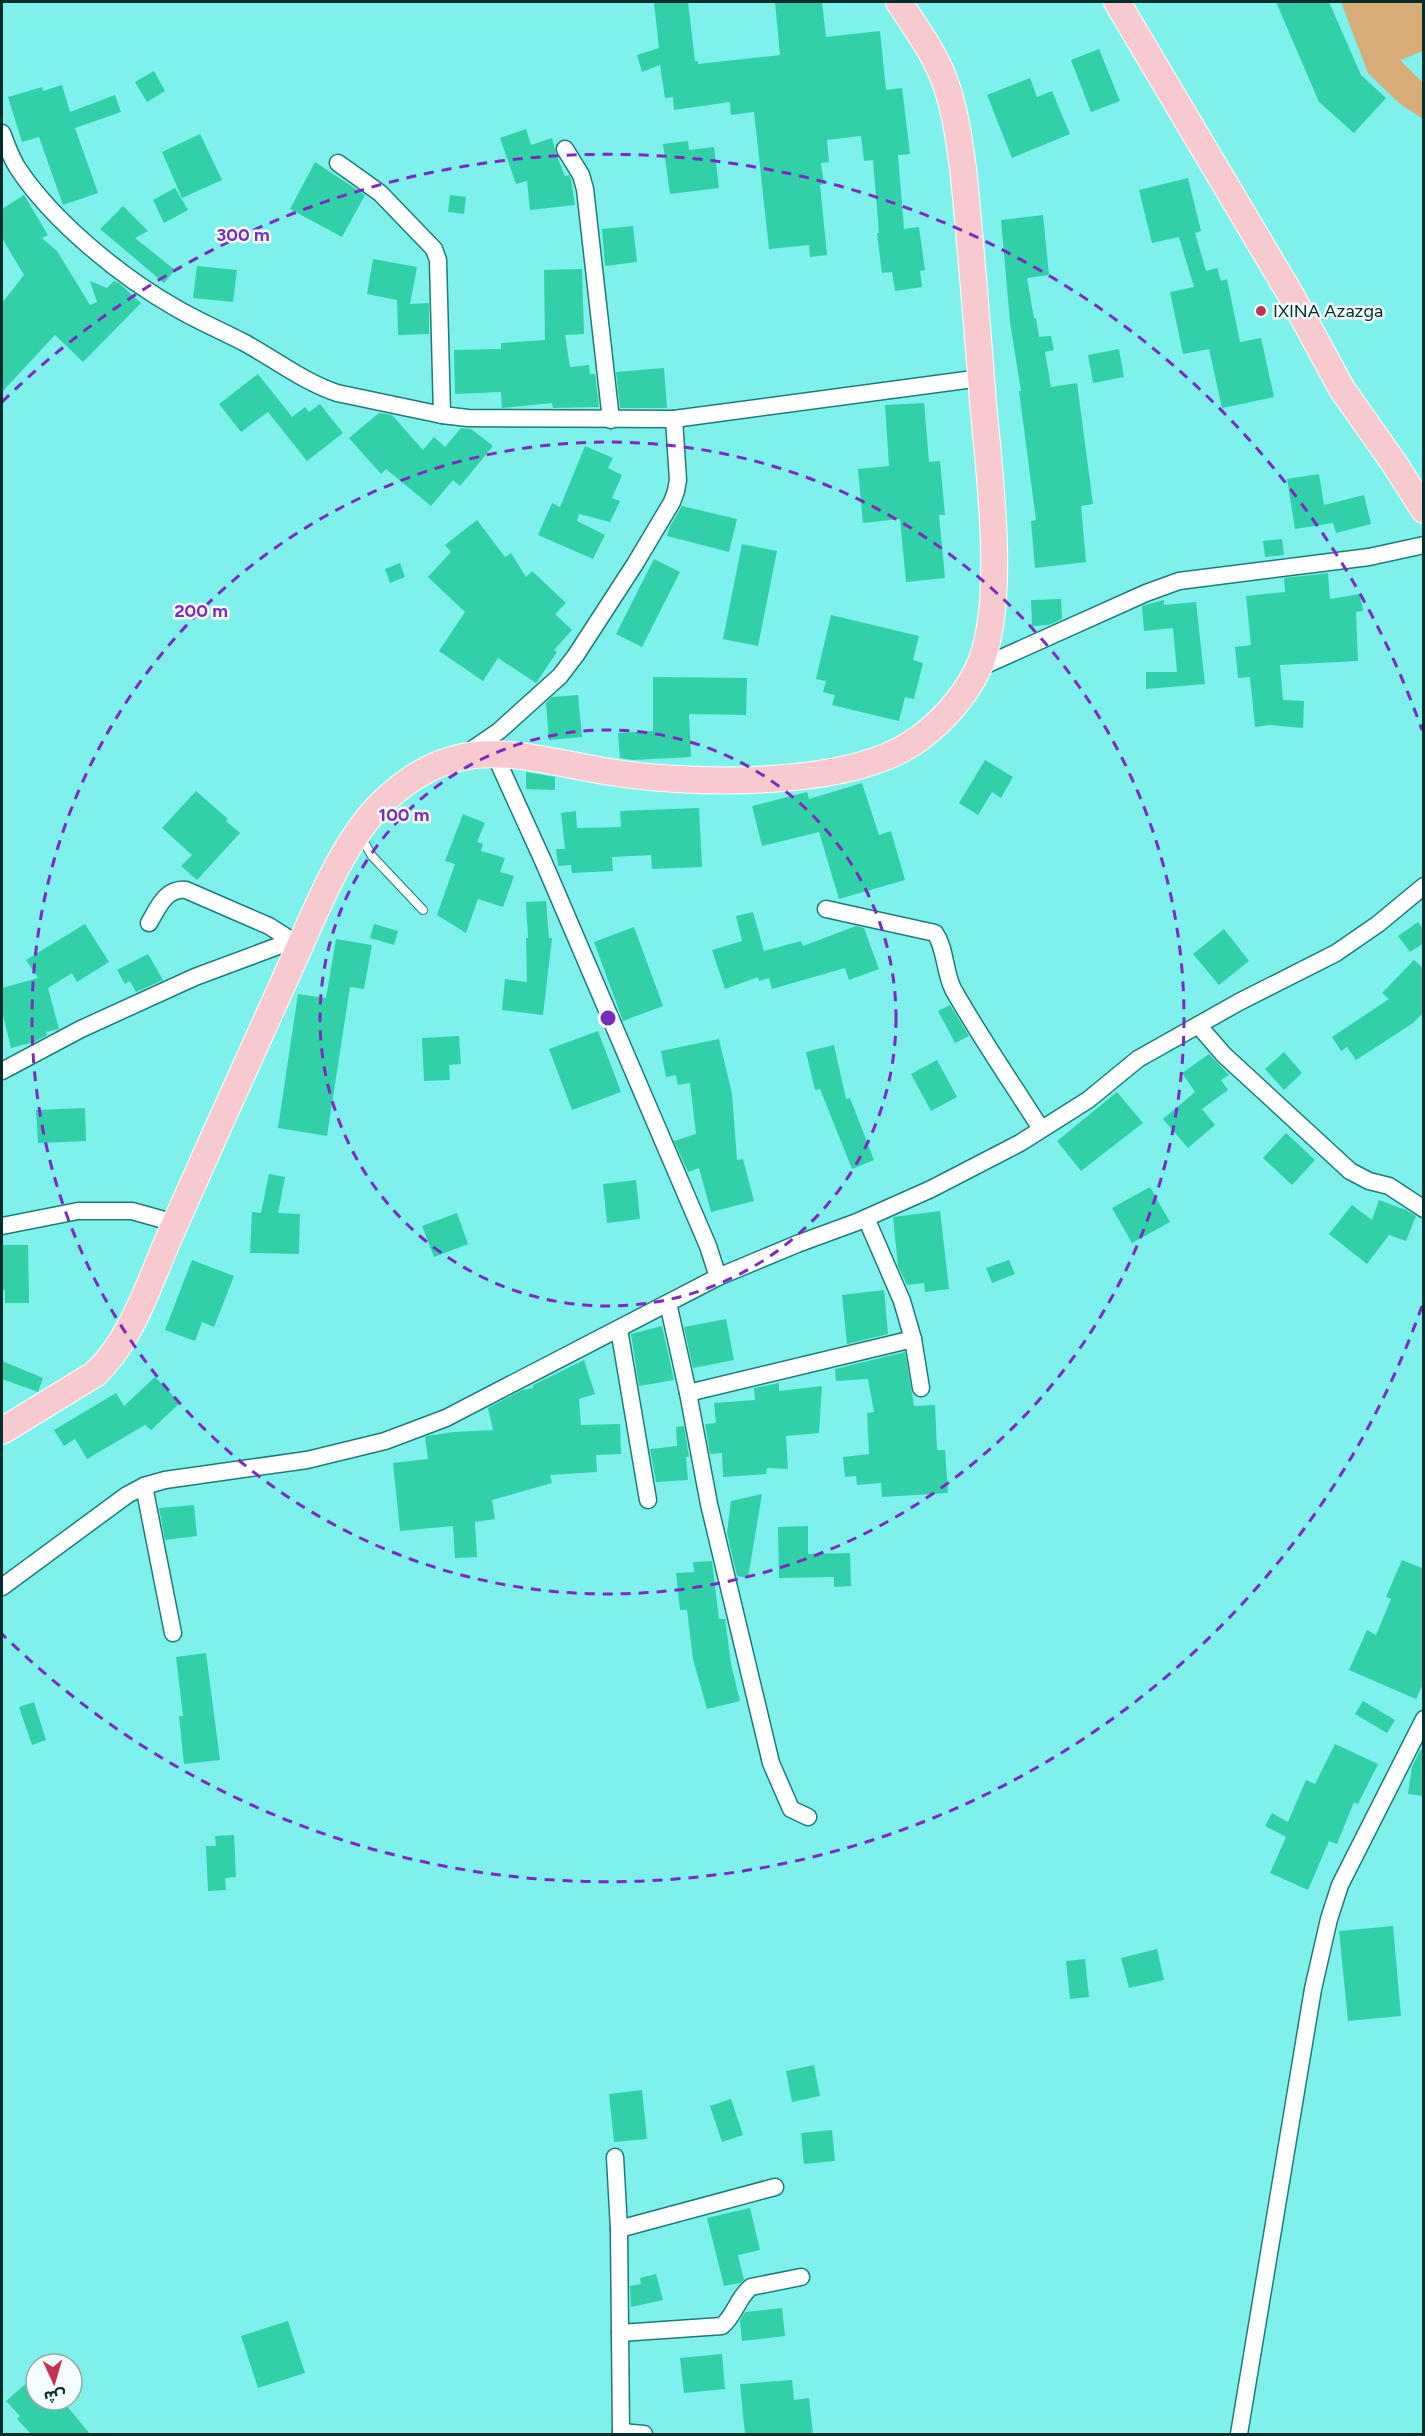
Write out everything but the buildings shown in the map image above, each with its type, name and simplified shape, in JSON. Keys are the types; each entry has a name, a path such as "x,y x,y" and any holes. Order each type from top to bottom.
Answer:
{"main road":[{"path":"2,1431 85,1382 106,1364 128,1332 298,938 348,847 377,808 394,791 433,767 461,757 494,753 535,756 610,772 672,780 733,780 798,776 853,767 888,756 911,745 937,724 952,707 979,668 986,645 994,582 992,505 963,168 955,120 945,82 936,61 899,2"},
{"path":"1117,2 1292,297 1342,389 1424,510"}],"street":[{"path":"2,133 18,168 48,206 76,235 108,261 175,308 244,343 321,388 442,415 468,418 611,420 674,419 981,378"},
{"path":"565,149 581,175 585,189 611,420"},
{"path":"338,163 380,194 434,249 438,260 442,415"},
{"path":"461,757 499,731 560,676 576,656 635,564 672,502 676,490 678,480 674,419"},
{"path":"979,668 1146,593 1179,581 1369,557 1424,545"},
{"path":"494,753 544,863 708,1246 718,1277"},
{"path":"2,1587 118,1501 144,1486 165,1480 307,1460 385,1441 446,1418 718,1277 866,1218 931,1189 1041,1130 1088,1100 1138,1059 1336,952 1378,924 1424,886"},
{"path":"149,923 168,895 176,890 186,890 298,938"},
{"path":"826,909 935,933 941,942 943,960 952,987 1041,1130"},
{"path":"2,1071 81,1029 195,977 298,938"},
{"path":"1198,1025 1224,1055 1350,1171 1369,1181 1389,1186 1424,1209"},
{"path":"2,1226 78,1211 132,1211 175,1223"},
{"path":"866,1218 902,1301 913,1339 921,1388"},
{"path":"668,1303 709,1504 771,1763 791,1809 808,1817"},
{"path":"619,1329 648,1500"},
{"path":"688,1393 913,1339"},
{"path":"144,1486 173,1633"},
{"path":"1239,2434 1313,1989 1329,1919 1340,1885 1424,1719"},
{"path":"615,2157 620,2229 621,2433 644,2434"},
{"path":"620,2229 775,2187"},
{"path":"620,2333 722,2326 730,2318 745,2292 751,2287 801,2277"}],"lane":[{"path":"358,832 372,856 423,910"}],"shaded area":[{"path":"1341,2 1423,2 1423,51 1400,60 1423,83 1423,119 1399,103 1368,73"}],"place":[{"name":"IXINA Azazga","path":"1261,311"}]}
